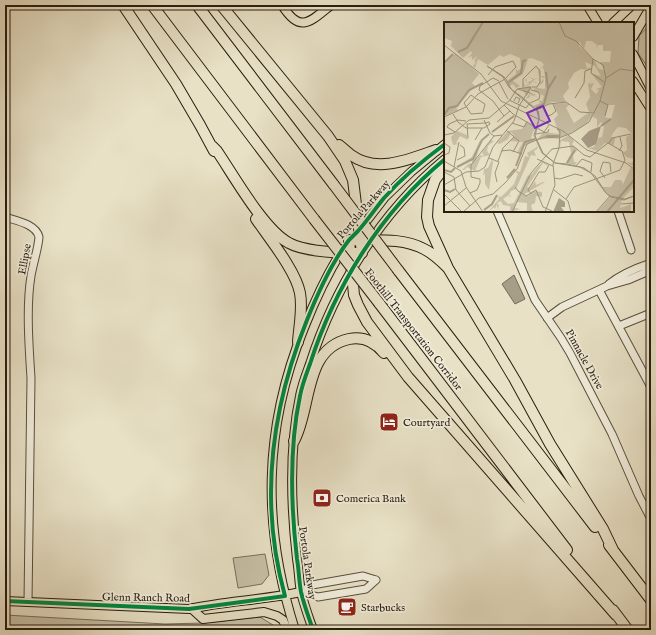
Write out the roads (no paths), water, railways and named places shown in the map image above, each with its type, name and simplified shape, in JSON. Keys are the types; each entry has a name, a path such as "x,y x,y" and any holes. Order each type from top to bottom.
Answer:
{"highway":[{"path":"123,5 176,84 226,172 293,273 298,284 301,302 298,342"},
{"name":"Foothill Transportation Corridor","path":"152,5 628,630"},
{"name":"Foothill Transportation Corridor","path":"197,5 651,600"},
{"path":"212,146 276,235 290,244 302,247 346,253 362,253 353,180 345,161 328,136 221,5"},
{"path":"328,136 352,156 372,163 393,164 436,150"},
{"path":"444,167 435,180 428,200 427,217 429,226 448,268 515,380 550,444 603,529 613,550"},
{"path":"346,253 359,238"},
{"path":"359,238 414,244 425,249 448,268"},
{"path":"346,253 352,270 354,295 358,305 367,322 408,377 616,615"},
{"path":"294,441 318,362 330,347 338,342 355,338 369,341 381,350 408,377"}],"main road":[{"path":"282,5 294,19 300,23 308,22 331,5"},
{"path":"587,5 597,22"},
{"path":"614,22 632,5"},
{"path":"634,26 649,11"},
{"path":"634,35 649,11"},
{"path":"634,56 651,89"},
{"path":"634,64 651,89"},
{"path":"634,83 651,109"},
{"name":"Portola Parkway","path":"359,238 385,197 436,150 444,145"},
{"path":"359,238 402,202 432,170 444,161"},
{"name":"Portola Parkway","path":"294,630 281,579 272,524 271,468 274,437 278,413 298,342 318,294 346,253"},
{"name":"Portola Parkway","path":"313,630 301,592 293,519 294,441 300,394 319,336 362,253"},
{"name":"Glenn Ranch Road","path":"5,601 124,607 191,608 285,596 301,592"},
{"path":"191,608 203,619 264,612 277,616 283,620 287,630"}],"street":[{"name":"Pinnacle Drive","path":"497,212 530,291 538,306 566,346 605,420 651,519"},
{"path":"618,212 631,250"},
{"name":"Ellipse","path":"5,217 33,227 38,231 39,243 31,276 30,300 29,352 31,378 28,602"},
{"path":"547,318 562,307 639,271 651,263"},
{"path":"639,271 651,270"},
{"path":"599,290 651,387"},
{"path":"619,326 651,313"},
{"path":"364,576 376,580 366,589 318,597 301,592 312,584 364,576"}],"place":[{"name":"Courtyard","path":"389,422"},
{"name":"Comerica Bank","path":"322,498"},
{"name":"Starbucks","path":"347,607"}]}
